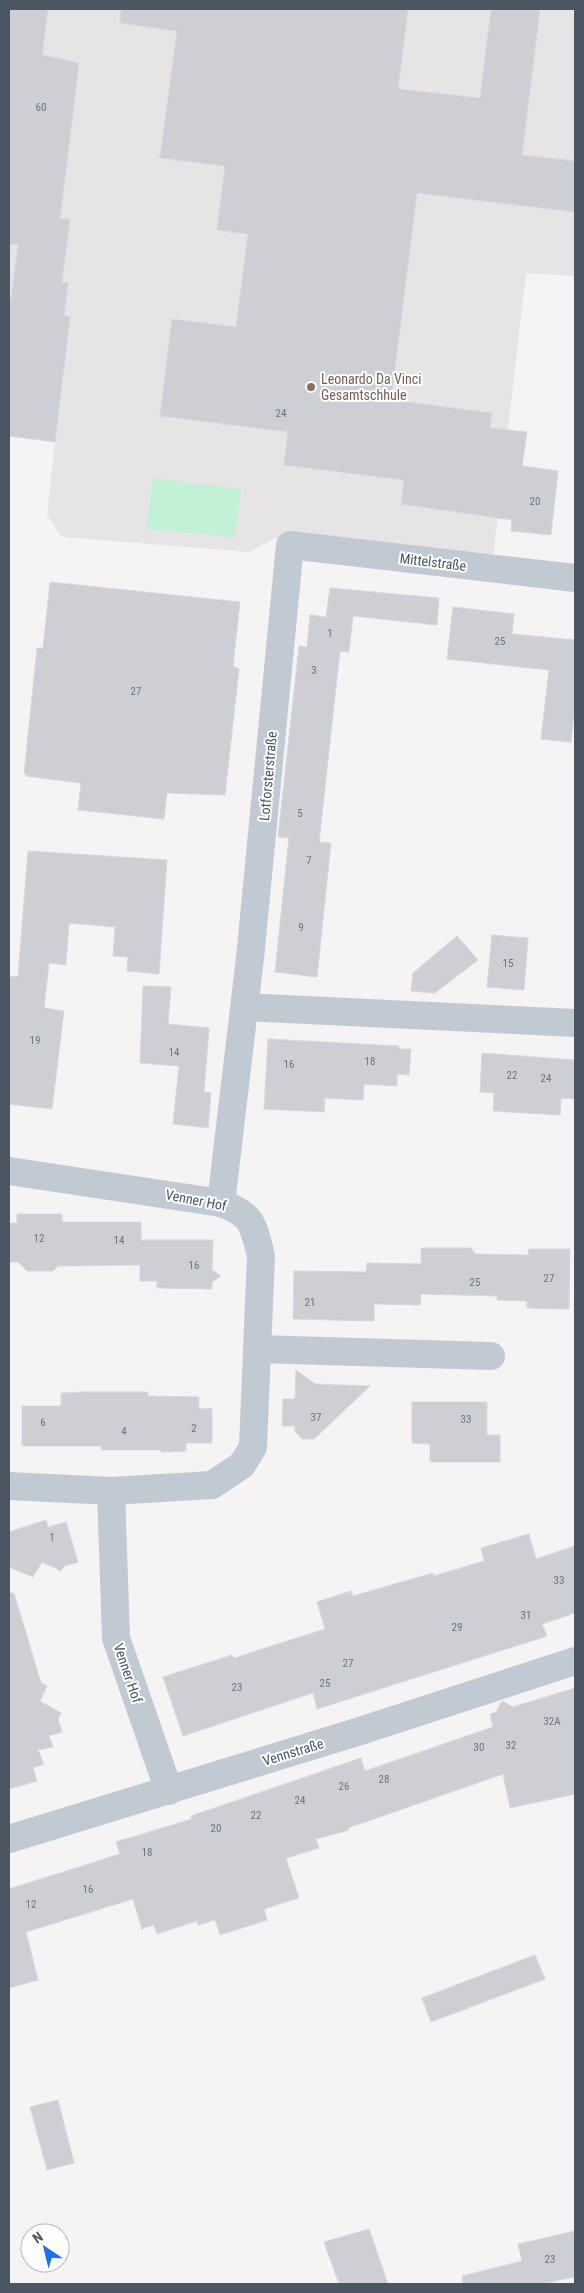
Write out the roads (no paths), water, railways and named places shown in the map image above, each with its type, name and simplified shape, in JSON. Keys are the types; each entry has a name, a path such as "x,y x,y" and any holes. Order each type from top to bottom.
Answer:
{"street":[{"name":"Mittelstraße","path":"290,544 575,578"},
{"name":"Lotforsterstraße","path":"221,1202 245,1007 290,544"},
{"path":"245,1007 575,1023"},
{"name":"Venner Hof","path":"9,1171 221,1202 240,1210 254,1226 261,1256 253,1447 242,1465 212,1485 111,1491 9,1486"},
{"path":"257,1349 491,1356"},
{"name":"Venner Hof","path":"111,1491 116,1638 169,1791"},
{"name":"Vennstraße","path":"9,1839 169,1791 575,1661"}],"place":[{"name":"Leonardo Da Vinci Gesamtschhule","path":"311,387"}]}
